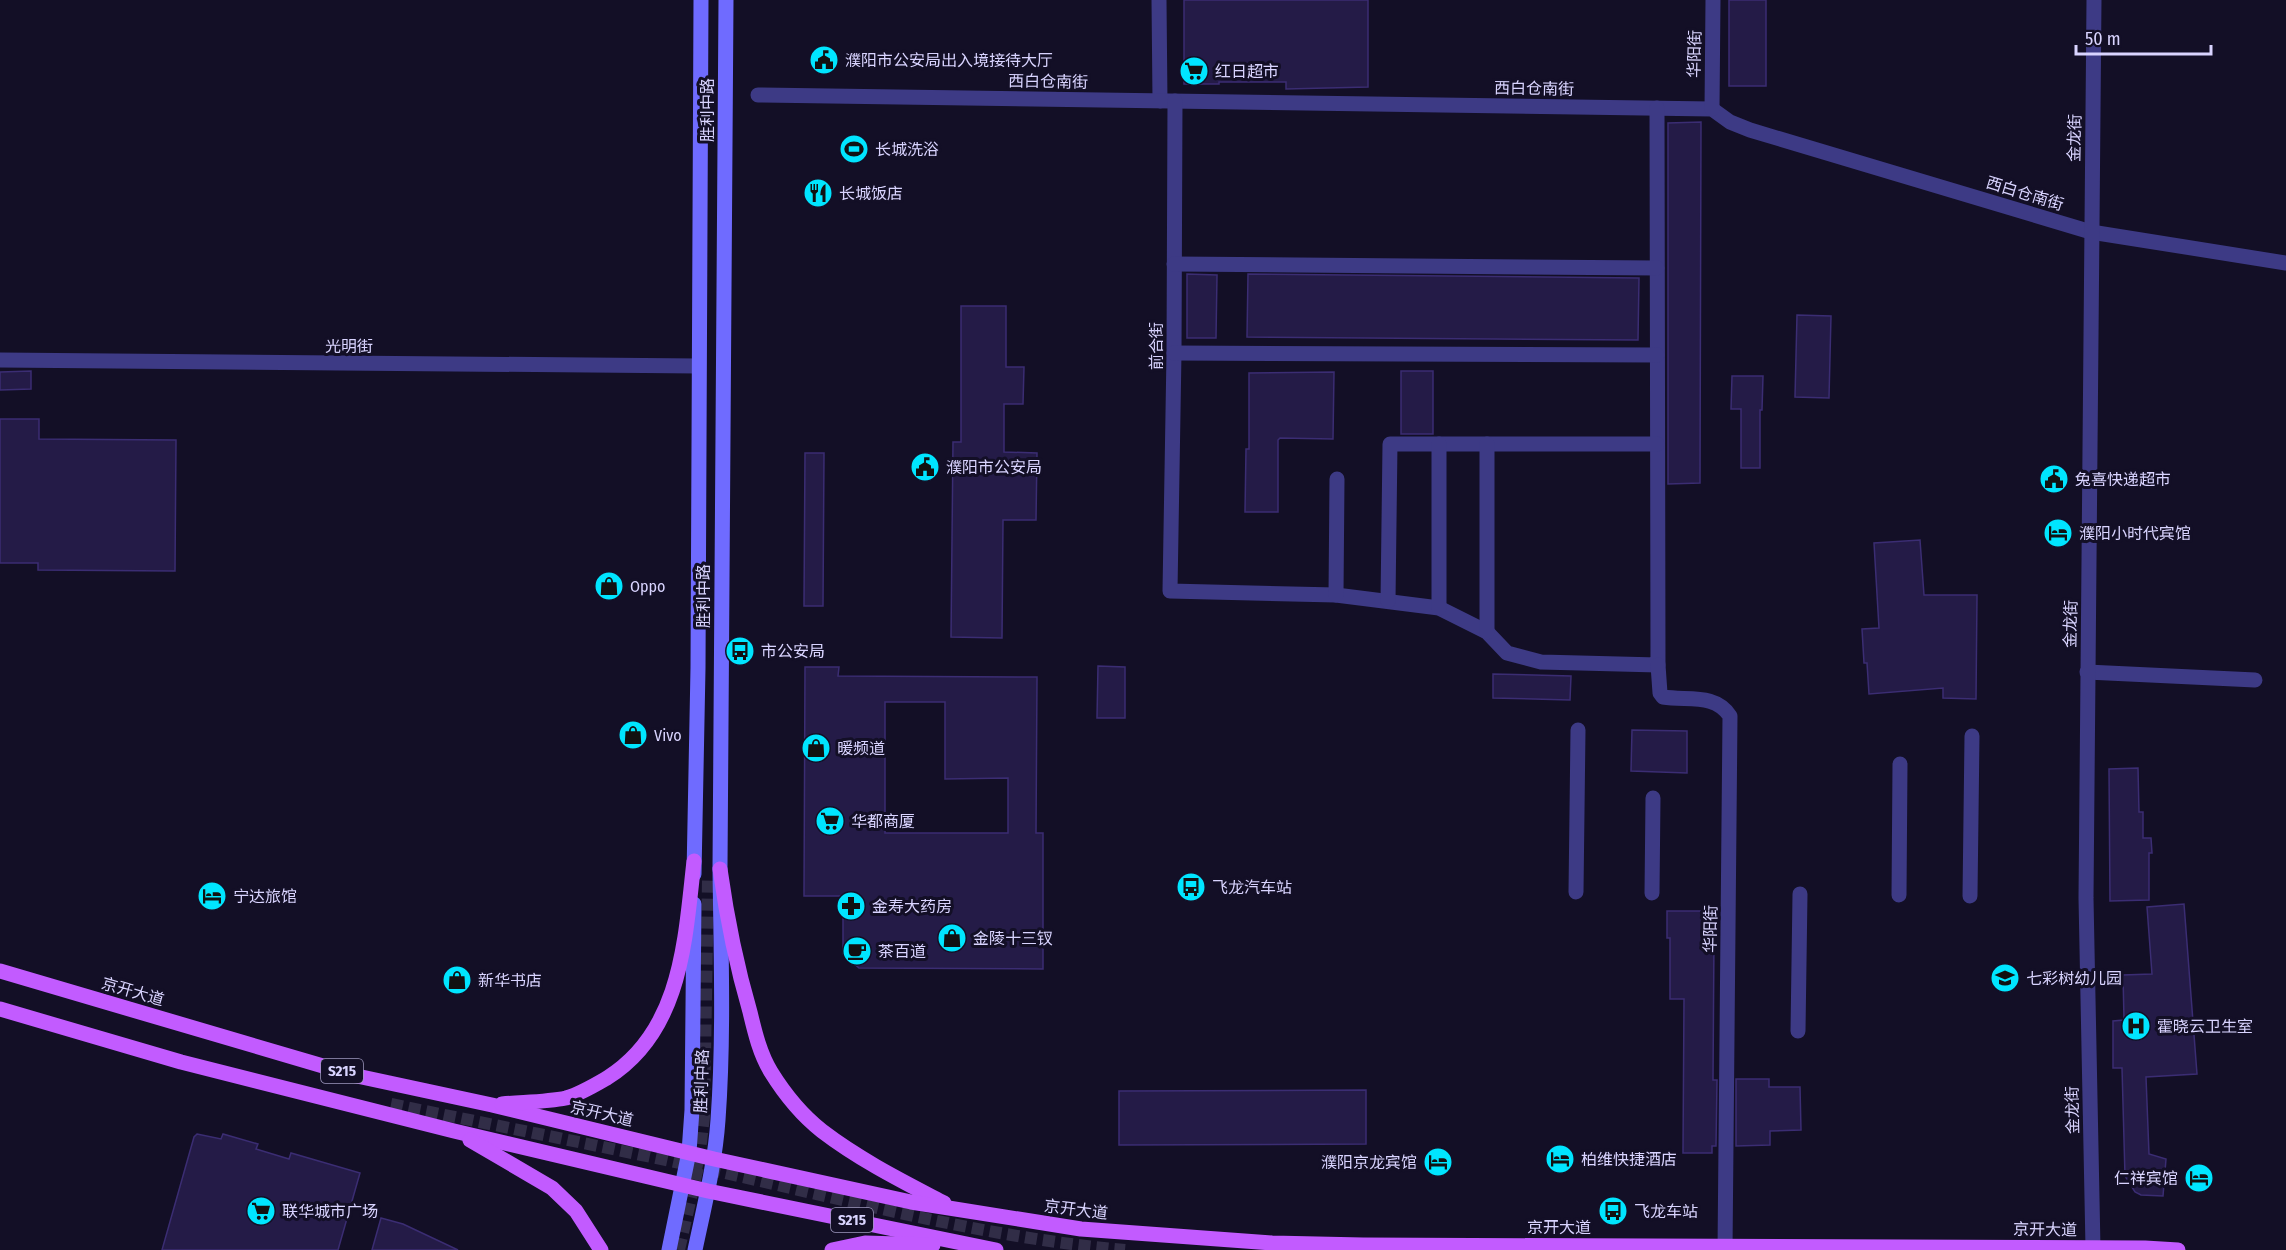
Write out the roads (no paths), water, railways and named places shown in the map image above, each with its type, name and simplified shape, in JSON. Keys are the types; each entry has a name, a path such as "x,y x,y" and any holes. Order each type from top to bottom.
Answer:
{"main road":[{"name":"胜利中路","path":"669,1250 688,1152 692,1110 695,1000 694,861 698,668 701,0"},
{"name":"胜利中路","path":"695,1250 714,1159 718,1119 721,1005 726,0"},
{"path":"492,1105 567,1098 596,1085 619,1071 642,1050 661,1020 676,981 686,934 694,861"},
{"path":"720,869 730,939 757,1041 771,1072 794,1103 820,1130 852,1152 957,1210"},
{"name":"京开大道","path":"0,971 357,1076 492,1105 714,1159 957,1210 1081,1229 1272,1243 2178,1250"},
{"name":"S215","path":"0,1009 181,1062 454,1131 708,1191 996,1250"},
{"path":"454,1131 552,1188 576,1211 601,1250"},
{"path":"832,1250 866,1243 969,1246"}],"street":[{"name":"前合街","path":"1159,0 1168,101 1174,264 1170,591 1336,595"},
{"name":"华阳街","path":"1712,109 1713,0"},
{"name":"金龙街","path":"2093,1248 2087,944 2087,672 2094,0"},
{"name":"西白仓南街","path":"758,95 1712,109 1730,122 1750,130 2091,232 2286,263"},
{"path":"1337,479 1336,595 1439,608 1487,632 1507,653 1541,662 1658,665 1657,108"},
{"path":"1174,264 1657,268"},
{"path":"1174,353 1657,355"},
{"name":"光明街","path":"0,360 698,366"},
{"path":"1388,602 1390,444 1657,444"},
{"path":"1439,444 1439,608"},
{"path":"1487,444 1487,632"},
{"name":"华阳街","path":"1658,665 1660,693 1663,697 1713,701 1724,706 1730,716 1725,1247"},
{"path":"2087,672 2255,680"},
{"path":"1575,892 1578,730"},
{"path":"1970,896 1972,736"},
{"path":"1899,895 1900,764"},
{"path":"1652,892 1653,798"},
{"path":"1798,1031 1800,894"}],"tunnel":[{"path":"679,1250 698,1167 704,1117 708,879"},
{"path":"391,1104 698,1167 964,1226 1017,1236 1125,1250"}],"place":[{"name":"濮阳市公安局出入境接待大厅","path":"824,60"},
{"name":"红日超市","path":"1194,71"},
{"name":"长城洗浴","path":"854,149"},
{"name":"长城饭店","path":"818,193"},
{"name":"濮阳市公安局","path":"925,467"},
{"name":"兔喜快递超市","path":"2054,479"},
{"name":"濮阳小时代宾馆","path":"2058,533"},
{"name":"Oppo","path":"609,586"},
{"name":"市公安局","path":"740,651"},
{"name":"Vivo","path":"633,735"},
{"name":"暖频道","path":"816,748"},
{"name":"华都商厦","path":"830,821"},
{"name":"飞龙汽车站","path":"1191,887"},
{"name":"宁达旅馆","path":"212,896"},
{"name":"金寿大药房","path":"851,906"},
{"name":"金陵十三钗","path":"952,938"},
{"name":"茶百道","path":"857,951"},
{"name":"七彩树幼儿园","path":"2005,978"},
{"name":"新华书店","path":"457,980"},
{"name":"霍晓云卫生室","path":"2136,1026"},
{"name":"柏维快捷酒店","path":"1560,1159"},
{"name":"濮阳京龙宾馆","path":"1438,1162"},
{"name":"仁祥宾馆","path":"2199,1178"},
{"name":"联华城市广场","path":"261,1211"},
{"name":"飞龙车站","path":"1613,1211"}]}
